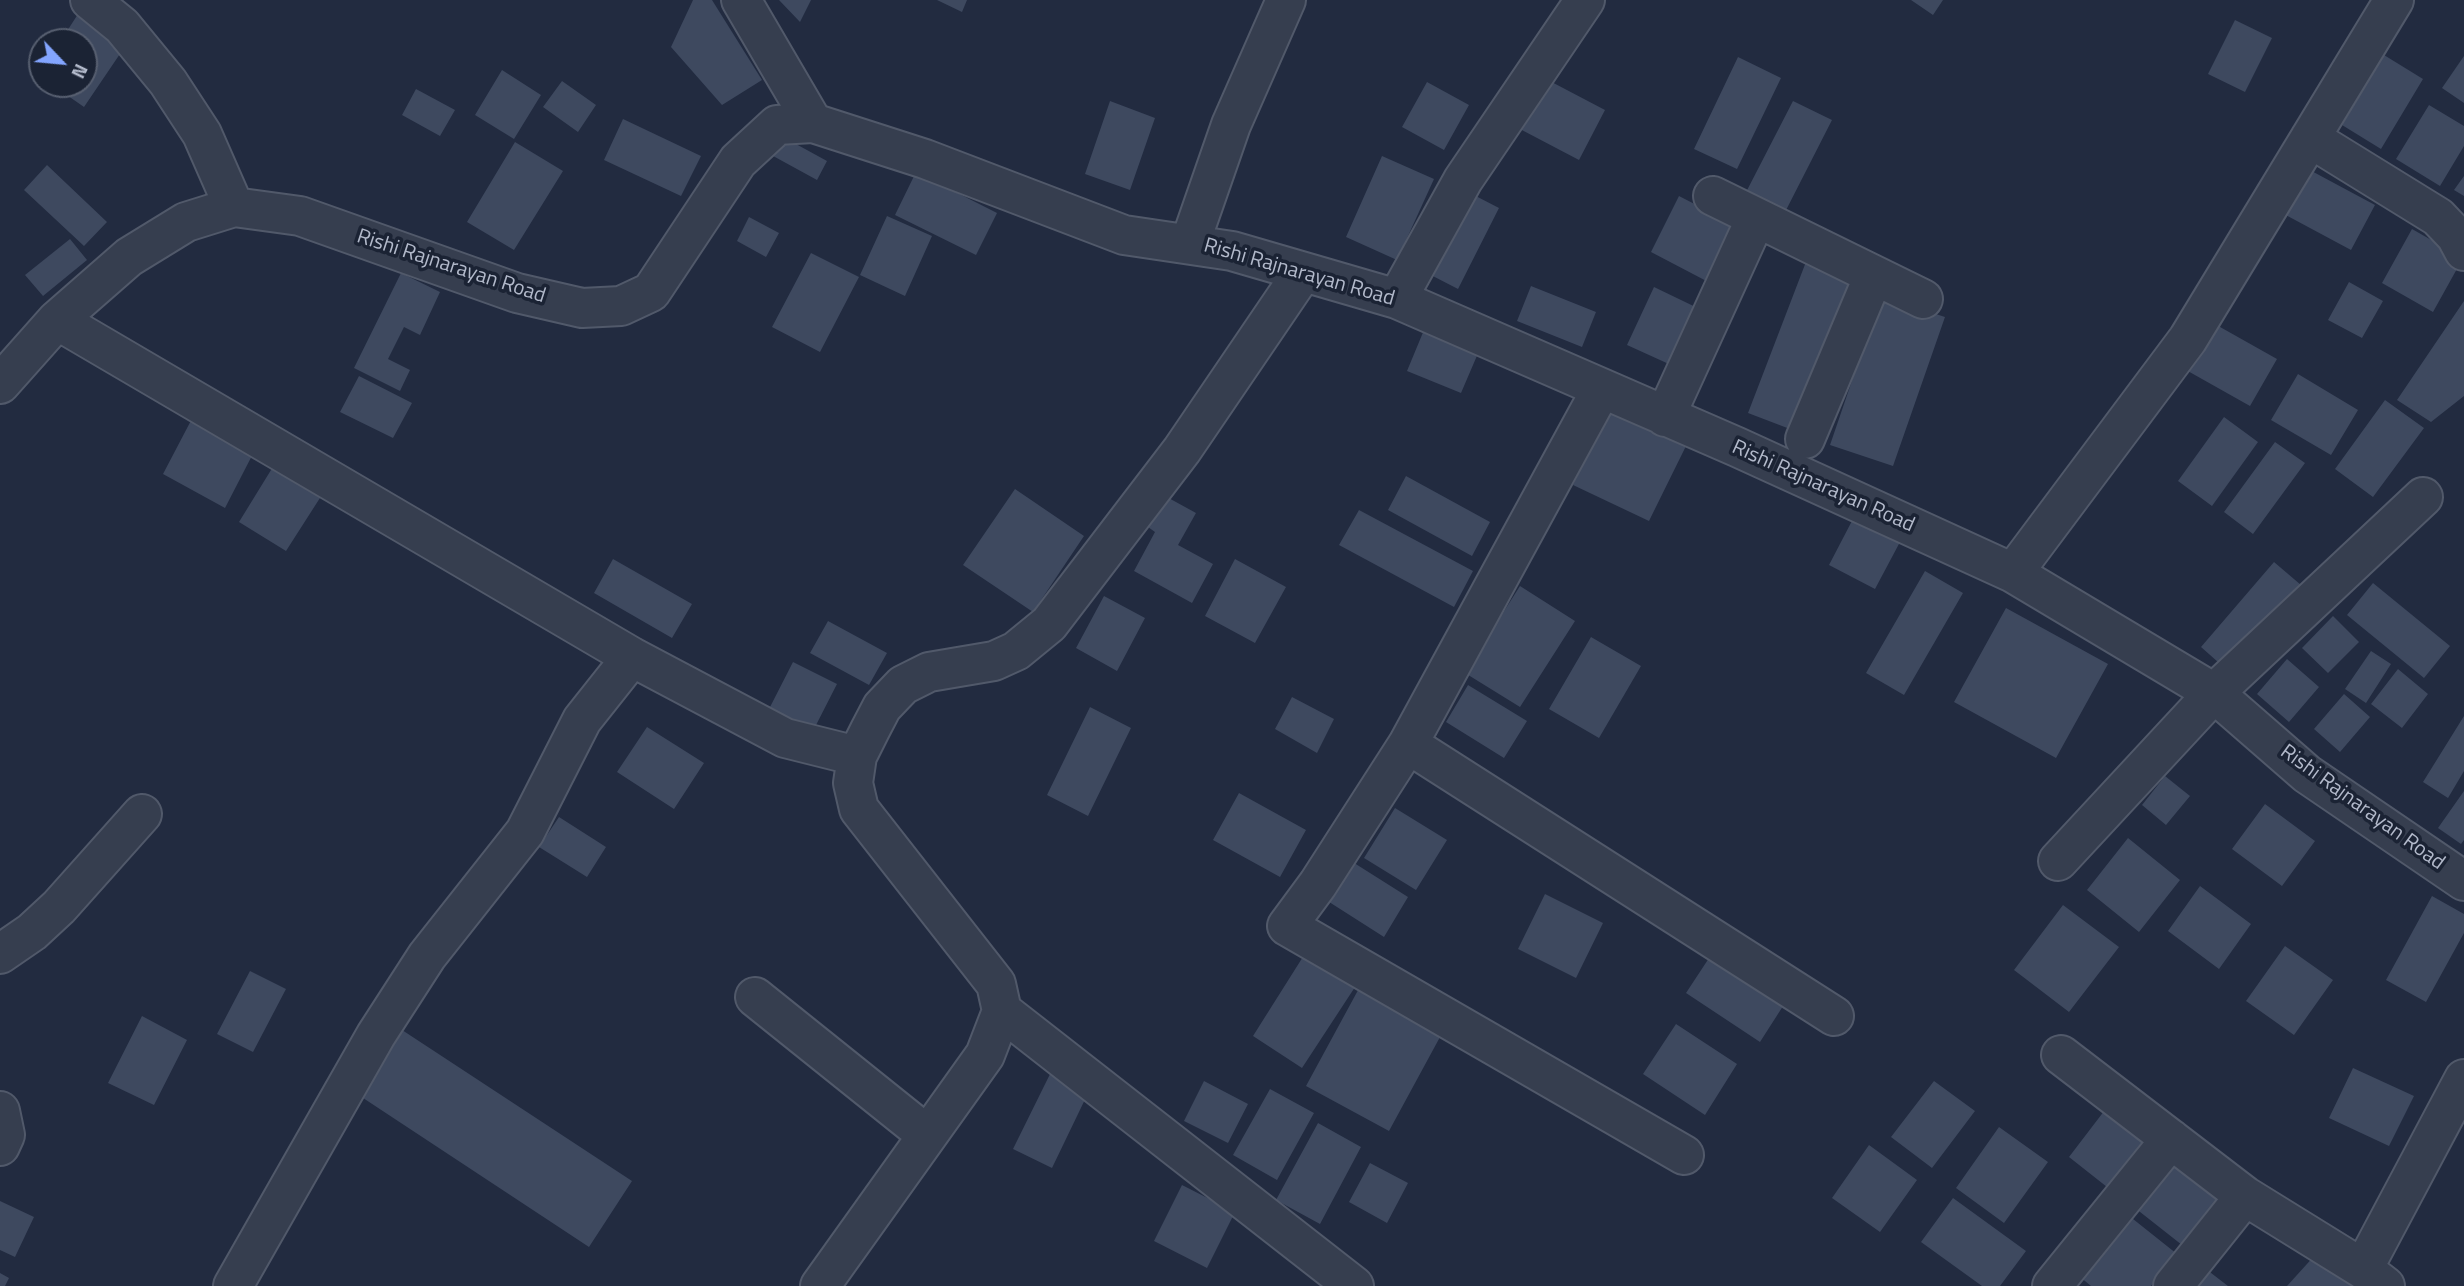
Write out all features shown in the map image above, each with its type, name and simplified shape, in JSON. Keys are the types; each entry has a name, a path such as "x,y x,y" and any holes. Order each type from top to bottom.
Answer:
{"street":[{"path":"90,0 122,26 168,82 202,134 234,208"},
{"path":"741,0 813,122"},
{"path":"1189,243 1231,125 1286,0"},
{"path":"1397,299 1463,180 1585,0"},
{"path":"2013,573 2188,339 2394,0"},
{"name":"Rishi Rajnarayan Road","path":"0,384 57,320 129,257 186,222 234,208 300,216 517,293 582,308 621,306 651,292 738,161 776,125 813,122 925,159 1124,234 1232,251 1397,299 2013,573 2214,693 2307,774 2464,881"},
{"path":"2310,138 2438,217 2456,236 2464,251"},
{"path":"1713,196 1923,299"},
{"path":"1665,417 1756,218"},
{"path":"820,1286 985,1055 1002,1011 996,984 859,809 853,783 858,756 882,706 903,685 929,672 994,661 1016,650 1049,624 1182,450 1303,272"},
{"path":"1805,439 1874,275"},
{"path":"57,320 632,657 785,738 858,756"},
{"path":"1601,390 1408,744 1318,884 1286,926 1684,1155"},
{"path":"2058,861 2214,693 2423,497"},
{"path":"233,1286 376,1035 427,956 524,832 582,720 632,657"},
{"path":"1408,744 1834,1016"},
{"path":"0,954 32,932 59,907 142,814"},
{"path":"755,997 927,1135"},
{"path":"1002,1011 1354,1286"},
{"path":"2061,1055 2245,1196 2374,1278 2464,1079"},
{"path":"0,1111 5,1135 0,1146"},
{"path":"2052,1286 2171,1139"},
{"path":"2173,1286 2245,1196"}],"building":[{"path":"693,0 712,0 762,80 722,105 671,47"},
{"path":"779,0 811,0 800,22"},
{"path":"937,0 967,0 962,12"},
{"path":"1911,0 1943,0 1933,15"},
{"path":"78,14 126,45 98,86 98,28 69,28"},
{"path":"2235,20 2272,38 2245,92 2208,74"},
{"path":"2384,55 2423,79 2381,149 2342,125"},
{"path":"2464,56 2464,103 2442,88"},
{"path":"1738,57 1781,78 1737,169 1694,149"},
{"path":"502,70 541,95 514,139 475,115"},
{"path":"1544,78 1605,110 1579,160 1518,128"},
{"path":"562,81 596,105 578,132 543,107"},
{"path":"1427,82 1469,105 1444,150 1402,127"},
{"path":"416,89 455,110 440,136 402,115"},
{"path":"71,98 90,98 84,107"},
{"path":"1110,101 1155,118 1130,190 1085,174"},
{"path":"1793,101 1832,120 1781,220 1742,200"},
{"path":"2429,105 2464,126 2464,146 2440,186 2396,159"},
{"path":"623,119 701,156 681,196 604,160"},
{"path":"774,132 827,161 817,180 764,151"},
{"path":"515,142 563,171 514,250 467,222"},
{"path":"1382,156 1434,179 1397,260 1346,237"},
{"path":"47,165 107,222 84,246 24,190"},
{"path":"2306,168 2375,205 2351,250 2282,213"},
{"path":"916,172 997,213 976,255 895,215"},
{"path":"2464,176 2464,196 2454,190"},
{"path":"1468,192 1499,208 1458,289 1427,273"},
{"path":"1679,196 1743,229 1714,285 1651,252"},
{"path":"887,216 932,236 905,296 860,275"},
{"path":"749,217 779,233 766,257 737,241"},
{"path":"2412,229 2463,258 2433,312 2382,283"},
{"path":"70,239 87,260 43,296 25,275"},
{"path":"811,253 859,277 820,352 772,327"},
{"path":"1809,254 1863,275 1803,434 1748,413"},
{"path":"401,273 440,292 420,335 404,327 388,359 410,370 400,391 354,368"},
{"path":"2349,282 2383,301 2362,338 2328,320"},
{"path":"1531,286 1596,312 1582,347 1517,321"},
{"path":"1654,287 1708,313 1682,370 1627,345"},
{"path":"1881,296 1945,317 1893,466 1830,445"},
{"path":"2464,301 2464,396 2431,422 2397,400"},
{"path":"2213,323 2277,359 2250,406 2186,370"},
{"path":"1424,330 1479,351 1461,393 1407,371"},
{"path":"2298,374 2358,410 2331,455 2271,420"},
{"path":"359,376 412,403 393,438 340,412"},
{"path":"2385,400 2424,428 2373,497 2335,469"},
{"path":"1609,409 1686,446 1649,521 1573,485"},
{"path":"196,411 258,444 225,508 163,474"},
{"path":"2224,417 2258,442 2212,506 2178,481"},
{"path":"2275,442 2305,463 2253,534 2224,512"},
{"path":"279,457 327,487 286,551 239,522"},
{"path":"1406,476 1490,522 1472,556 1388,510"},
{"path":"1015,489 1084,536 1033,612 963,565"},
{"path":"1165,496 1196,513 1178,545 1213,564 1192,603 1134,571 1155,532 1148,527"},
{"path":"1359,510 1473,571 1454,607 1339,545"},
{"path":"1854,517 1900,542 1875,589 1829,565"},
{"path":"613,559 692,604 672,638 594,593"},
{"path":"1235,559 1286,587 1255,643 1205,616"},
{"path":"2274,562 2301,585 2227,670 2201,647"},
{"path":"1925,571 1963,593 1904,695 1866,673"},
{"path":"2373,583 2450,646 2424,678 2347,615"},
{"path":"1520,586 1575,621 1520,707 1465,673"},
{"path":"1104,596 1145,618 1117,671 1076,648"},
{"path":"2006,608 2108,664 2056,758 1954,702"},
{"path":"2333,616 2359,642 2328,673 2302,648"},
{"path":"828,621 887,653 869,685 810,653"},
{"path":"1591,637 1641,666 1599,738 1549,709"},
{"path":"2371,651 2391,664 2366,703 2345,689"},
{"path":"2287,659 2319,687 2289,722 2257,694"},
{"path":"793,662 837,684 813,731 769,709"},
{"path":"2398,669 2428,694 2402,728 2371,704"},
{"path":"1468,685 1527,721 1504,758 1446,722"},
{"path":"2344,694 2370,717 2340,752 2314,729"},
{"path":"1292,697 1334,719 1317,753 1275,729"},
{"path":"1090,707 1131,728 1088,816 1047,795"},
{"path":"2464,716 2464,771 2448,798 2423,782"},
{"path":"647,727 704,763 674,809 617,772"},
{"path":"2165,776 2190,796 2166,825 2142,805"},
{"path":"2464,791 2464,840 2461,844 2438,828"},
{"path":"1239,793 1306,830 1280,877 1213,840"},
{"path":"2265,804 2315,841 2282,886 2232,849"},
{"path":"1395,808 1447,840 1416,890 1364,858"},
{"path":"559,817 606,847 587,877 539,847"},
{"path":"2128,838 2180,880 2139,932 2087,890"},
{"path":"1351,861 1408,897 1384,937 1326,900"},
{"path":"2200,886 2251,924 2219,969 2168,931"},
{"path":"1545,894 1603,923 1576,978 1518,949"},
{"path":"2432,896 2464,914 2464,933 2426,1002 2386,980"},
{"path":"2063,905 2119,947 2069,1012 2014,970"},
{"path":"2285,946 2333,980 2294,1035 2246,1001"},
{"path":"1306,952 1357,984 1302,1068 1253,1036"},
{"path":"1711,955 1785,1003 1760,1042 1686,993"},
{"path":"250,971 286,989 253,1052 217,1034"},
{"path":"1363,981 1446,1026 1389,1131 1306,1086"},
{"path":"142,1016 187,1040 154,1105 108,1083"},
{"path":"1676,1024 1737,1064 1705,1115 1643,1074"},
{"path":"399,1028 632,1181 589,1247 357,1094"},
{"path":"1053,1068 1091,1087 1052,1168 1013,1149"},
{"path":"2353,1068 2414,1096 2389,1146 2329,1118"},
{"path":"1204,1081 1248,1104 1228,1143 1184,1121"},
{"path":"1934,1081 1975,1111 1932,1168 1891,1137"},
{"path":"1270,1089 1314,1113 1277,1180 1233,1155"},
{"path":"2111,1102 2150,1132 2107,1187 2069,1157"},
{"path":"1318,1123 1361,1147 1320,1224 1276,1200"},
{"path":"1999,1127 2048,1162 2004,1223 1956,1188"},
{"path":"1869,1145 1917,1180 1880,1232 1832,1198"},
{"path":"2182,1149 2228,1186 2182,1245 2135,1208"},
{"path":"1370,1163 1408,1183 1387,1223 1349,1202"},
{"path":"1182,1185 1235,1212 1207,1268 1154,1241"},
{"path":"1953,1198 2026,1251 2000,1286 1982,1286 1921,1242"},
{"path":"0,1201 34,1217 15,1257 0,1250"},
{"path":"2128,1215 2177,1254 2151,1286 2091,1286 2079,1276"},
{"path":"2316,1254 2353,1286 2287,1286"},
{"path":"2202,1266 2228,1286 2187,1286"},
{"path":"0,1273 9,1278 5,1286 0,1286"}]}
